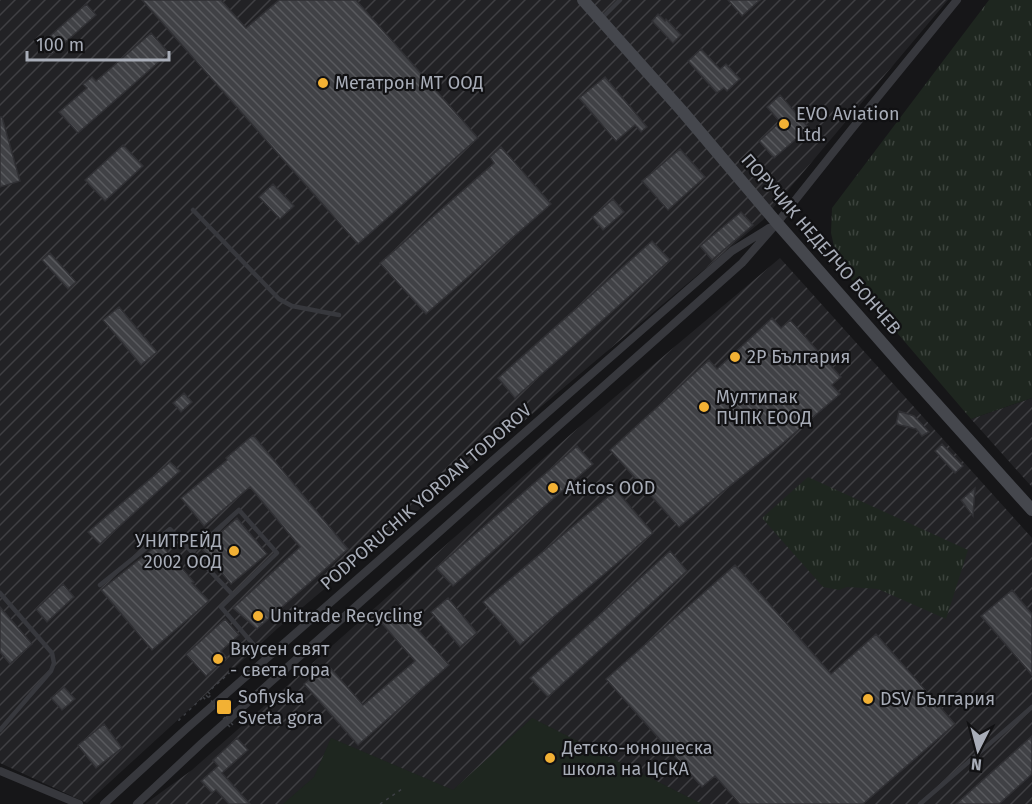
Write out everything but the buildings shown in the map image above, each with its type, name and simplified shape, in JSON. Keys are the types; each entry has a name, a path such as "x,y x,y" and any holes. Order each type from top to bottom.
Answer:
{"street":[{"name":"ПОРУЧИК НЕДЕЛЧО БОНЧЕВ","path":"583,0 1032,510"},
{"name":"PODPORUCHIK YORDAN TODOROV","path":"137,804 742,263 957,0"},
{"name":"PODPORUCHIK YORDAN TODOROV","path":"104,804 213,704 732,251 777,223"},
{"path":"0,771 79,804"}],"lane":[{"path":"601,19 620,0"},
{"path":"193,210 279,299 292,306 339,315"},
{"path":"192,552 239,510 276,553 221,607 266,659"},
{"path":"100,585 170,529 233,595"},
{"path":"0,593 52,653 54,663 51,672 0,730"},
{"path":"920,804 1032,707"}],"path":[{"path":"213,704 208,692 235,668"},
{"path":"178,720 204,696 229,721"},
{"path":"380,804 402,789"}],"shaded area":[{"path":"0,0 948,0 763,220 278,628 87,803 0,763"},
{"path":"780,258 1032,538 1032,804 145,804 192,770 571,434"},
{"path":"1032,398 1032,487 971,419"}],"green space":[{"path":"989,0 1032,0 1032,398 971,419 838,264 831,233 832,208"},
{"path":"808,477 968,550 946,619 878,589 847,587 839,590 823,587 762,518"},
{"name":"Детско-юношеска школа на ЦСКА","path":"532,718 702,804 283,804 314,777 331,738 453,790"}],"place":[{"name":"Метатрон МТ ООД","path":"323,83"},
{"name":"EVO Aviation Ltd.","path":"784,124"},
{"name":"2Р България","path":"735,357"},
{"name":"Мултипак ПЧПК ЕООД","path":"704,407"},
{"name":"Aticos OOD","path":"553,488"},
{"name":"УНИТРЕЙД 2002 ООД","path":"234,551"},
{"name":"Unitrade Recycling","path":"258,616"},
{"name":"Вкусен свят - света гора","path":"218,659"},
{"name":"DSV България","path":"868,699"},
{"name":"Sofiyska Sveta gora","path":"224,707"},
{"name":"Детско-юношеска школа на ЦСКА","path":"550,758"}]}
